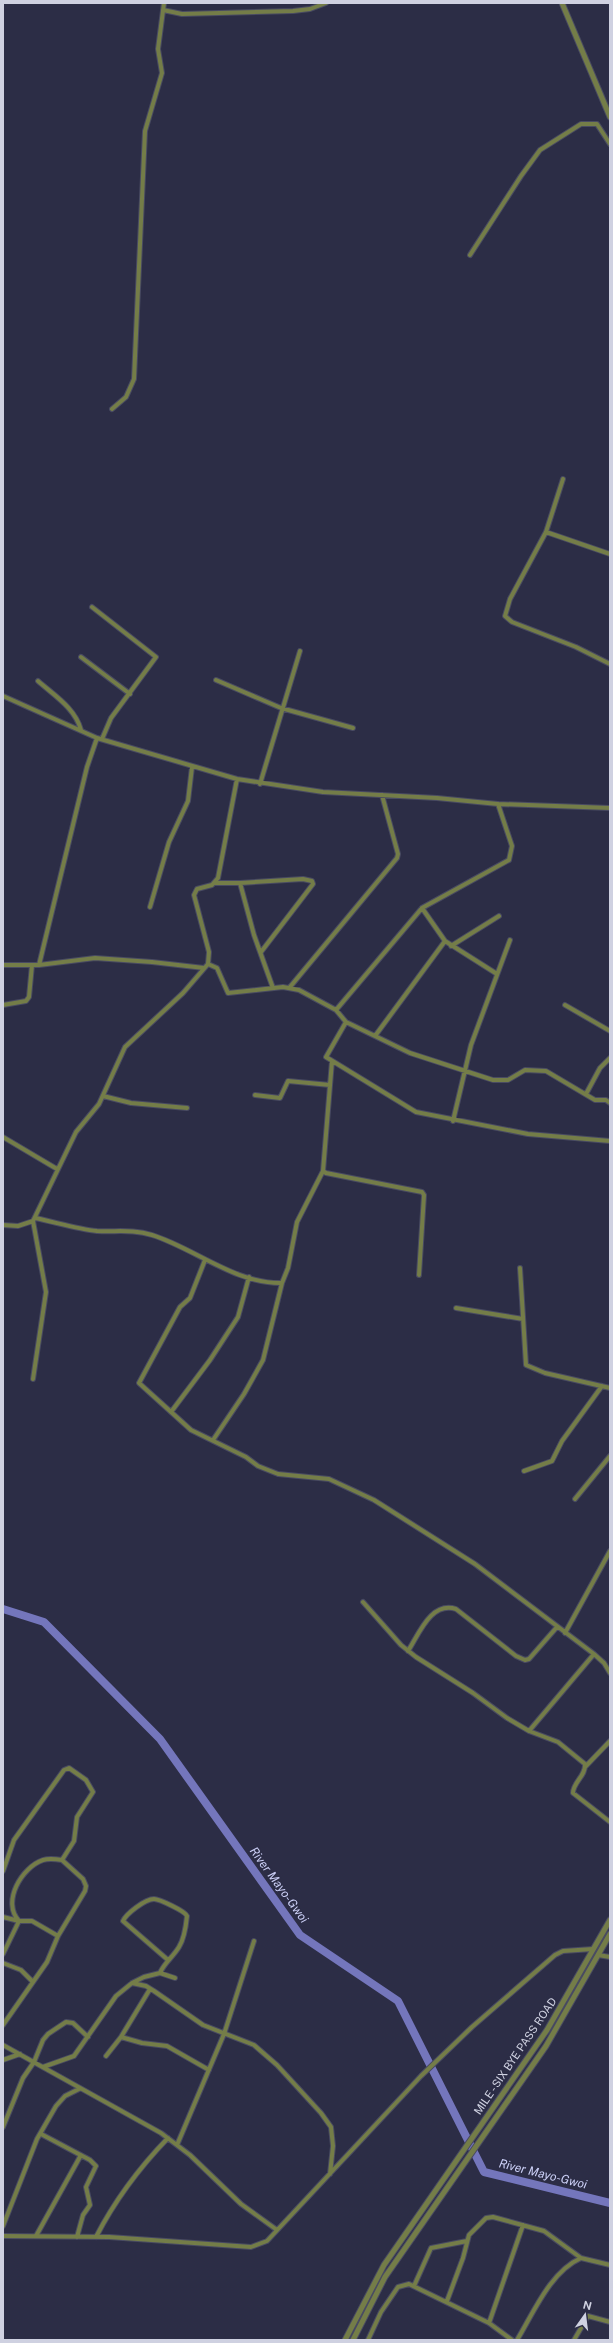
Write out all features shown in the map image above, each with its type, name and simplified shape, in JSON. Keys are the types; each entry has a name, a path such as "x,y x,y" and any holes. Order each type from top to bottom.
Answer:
{"street":[{"path":"112,409 126,397 134,379 144,131 162,73 158,49 164,3"},
{"path":"163,10 182,14 292,11 310,9 326,3"},
{"path":"562,3 610,117"},
{"path":"470,255 521,176 540,150 577,126 589,123 598,124 610,144"},
{"path":"563,479 546,532 510,599 504,616 512,622 576,647 610,664"},
{"path":"546,532 610,554"},
{"path":"39,965 87,767 99,738 111,718 156,657 92,607"},
{"path":"260,784 281,708 300,651"},
{"path":"81,657 130,694"},
{"path":"216,680 281,708 353,728"},
{"path":"38,681 71,709 78,719 81,730"},
{"path":"3,696 99,738 237,779 260,784 382,796 437,798 498,804 610,808"},
{"path":"150,907 169,842 188,801 192,766"},
{"path":"215,883 237,779"},
{"path":"290,988 397,858 398,854 382,796"},
{"path":"336,1010 422,908 509,860 512,852 512,846 498,804"},
{"path":"33,1379 46,1292 34,1219 76,1132 103,1096 125,1047 183,993 208,964 209,952 194,895 197,889 215,883 240,884 303,879 313,883 261,952"},
{"path":"240,884 254,935 273,988"},
{"path":"422,908 445,941 497,974"},
{"path":"451,946 499,916"},
{"path":"453,1121 471,1046 510,940"},
{"path":"375,1036 445,941"},
{"path":"3,965 39,965 95,958 152,962 204,968"},
{"path":"208,964 217,968 228,993 273,988 290,988 336,1010 346,1022 410,1052 464,1072 502,1081 525,1070 538,1069 546,1071 595,1100 606,1100 610,1103"},
{"path":"3,1004 26,1001 29,997 32,965"},
{"path":"566,1005 610,1031"},
{"path":"346,1022 326,1057 395,1098 409,1109 453,1121 556,1138 610,1141"},
{"path":"586,1094 600,1068 610,1059"},
{"path":"214,1440 244,1394 263,1360 282,1283 288,1268 297,1222 323,1171 332,1061"},
{"path":"255,1095 280,1098 288,1081 330,1085"},
{"path":"103,1096 131,1103 187,1108"},
{"path":"3,1137 57,1169"},
{"path":"323,1171 326,1173 422,1192 424,1195 419,1275"},
{"path":"3,1225 18,1226 34,1219 97,1231 138,1231 154,1235 205,1260 249,1277 269,1283 282,1283"},
{"path":"205,1260 190,1298 180,1307 139,1383 196,1434 214,1440 246,1457 258,1466 278,1474 329,1479 374,1500 475,1564 594,1654 604,1663 610,1673"},
{"path":"520,1268 526,1365 545,1373 610,1388"},
{"path":"171,1412 229,1333 238,1317 249,1277"},
{"path":"456,1308 523,1319"},
{"path":"524,1471 552,1461 562,1441 602,1386"},
{"path":"575,1499 610,1456"},
{"path":"565,1633 610,1551"},
{"path":"362,1602 408,1651 473,1693 507,1718 529,1731 558,1742 585,1764 585,1767"},
{"path":"408,1651 432,1614 440,1608 448,1606 456,1609 516,1656 525,1660 529,1659 557,1627"},
{"path":"529,1731 594,1654"},
{"path":"610,1740 585,1767 574,1787 573,1793 610,1822"},
{"path":"3,1871 14,1840 64,1770 69,1768 86,1780 93,1792 77,1817 74,1841 62,1860"},
{"path":"3,2025 46,1962 58,1936 67,1924 86,1886 83,1879 62,1860 43,1860 33,1865 14,1888 11,1906 14,1916 19,1921"},
{"path":"160,1973 168,1960 179,1947 187,1916 182,1909 157,1900 150,1900 123,1921 168,1960"},
{"path":"3,1917 19,1921 36,1922 58,1936"},
{"name":"MILE - SIX BYE PASS ROAD","path":"345,2340 377,2277 471,2138 548,2030 610,1920"},
{"path":"3,1954 19,1921"},
{"path":"353,2340 386,2278 546,2046 610,1934"},
{"path":"177,2145 224,2034 254,1941"},
{"path":"3,2236 174,2240 251,2247 267,2241 421,2076 472,2027 554,1954 563,1951 593,1950"},
{"path":"598,1955 610,1957"},
{"path":"3,1963 21,1970 33,1982"},
{"path":"43,2067 74,2056 116,1996 132,1984 144,1977 160,1973 175,1978"},
{"path":"132,1984 150,1989 203,2026 254,2045 277,2065 321,2113 331,2127 333,2146 330,2174"},
{"path":"106,2056 121,2037 150,1989"},
{"path":"3,2127 23,2078 34,2062 48,2034 66,2022 73,2023 88,2037"},
{"path":"121,2037 142,2043 168,2046 210,2070"},
{"path":"3,2044 79,2089 131,2115 168,2138 241,2204 277,2230"},
{"path":"3,2060 20,2054"},
{"path":"3,2226 32,2150 56,2106 65,2096 79,2089"},
{"path":"41,2134 82,2155 96,2166 86,2188 90,2205 83,2215 77,2237"},
{"path":"96,2237 109,2212 130,2182 168,2138"},
{"path":"36,2236 82,2155"},
{"path":"447,2301 471,2232 478,2228 486,2218 523,2224 544,2232 581,2258 610,2265"},
{"path":"489,2322 523,2224"},
{"path":"414,2286 431,2248 467,2242"},
{"path":"517,2340 546,2291 563,2268 581,2258"},
{"path":"368,2340 381,2312 398,2287 403,2284 414,2286 489,2322 512,2340"},
{"path":"574,2340 588,2316 610,2322"}],"waterway":[{"name":"River Mayo-Gwoi","path":"3,1609 44,1622 160,1739 300,1935 398,2001 484,2172 610,2203"}]}
